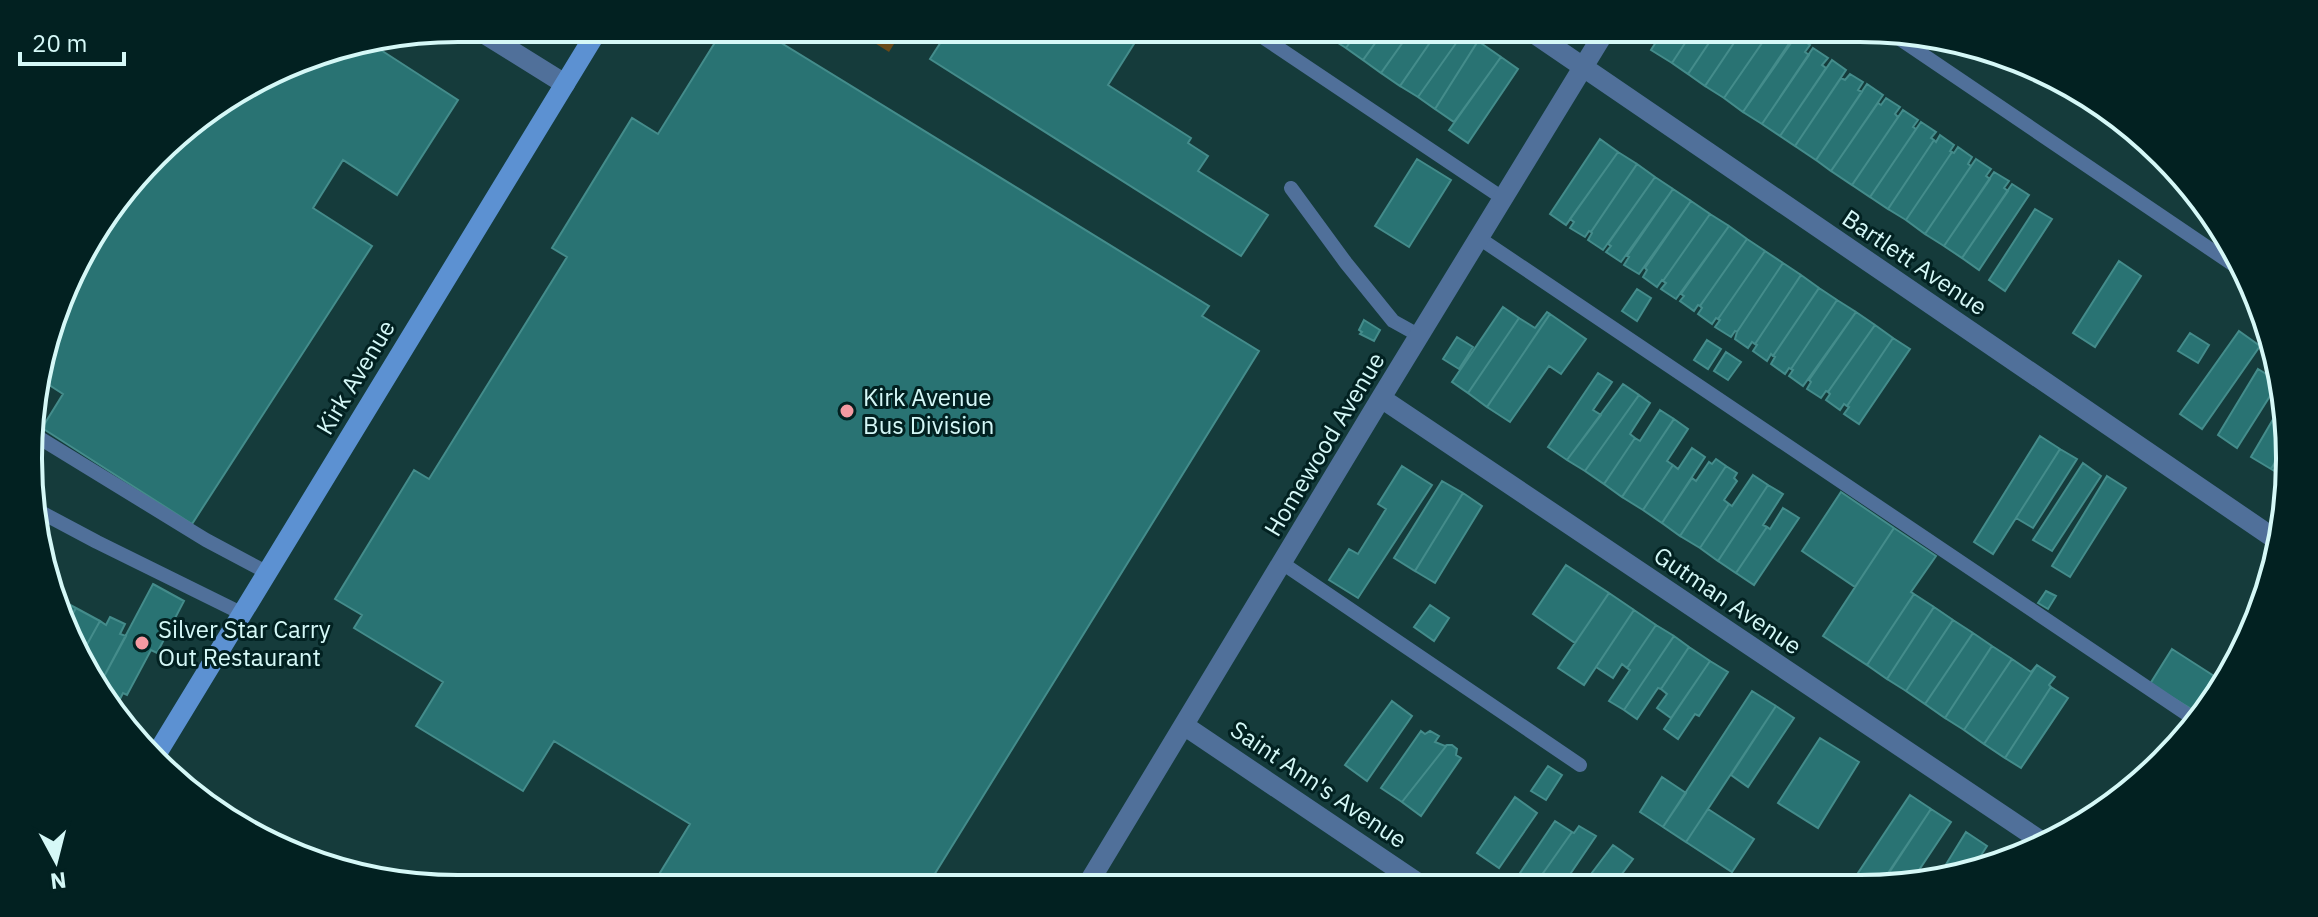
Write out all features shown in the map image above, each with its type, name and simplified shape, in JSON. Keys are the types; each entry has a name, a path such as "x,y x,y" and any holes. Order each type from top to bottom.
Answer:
{"street":[{"path":"498,42 565,84"},
{"name":"Kirk Avenue","path":"160,749 590,42"},
{"name":"Bartlett Avenue","path":"1546,42 2269,535"},
{"name":"Homewood Avenue","path":"1093,875 1598,42"},
{"name":"Gutman Avenue","path":"1381,398 2034,836"},
{"name":"Saint Ann's Avenue","path":"1185,726 1406,875"}],"lane":[{"path":"1270,42 1504,199"},
{"path":"1909,45 2225,259"},
{"path":"1291,188 1393,321 1420,336"},
{"path":"1479,238 2188,715"},
{"path":"43,440 206,540 266,572"},
{"path":"46,515 241,613"},
{"path":"1282,563 1580,765"}],"shaded area":[{"path":"873,42 895,42 889,52"}],"building":[{"name":"Kirk Avenue Bus Division","path":"715,42 780,42 1209,306 1202,316 1259,351 934,875 659,875 690,824 554,741 523,791 416,726 443,682 354,628 362,615 335,599 414,470 429,479 567,257 552,248 632,118 658,134"},
{"path":"941,42 1135,42 1108,85 1191,138 1188,143 1208,156 1198,171 1268,215 1241,256 930,59"},
{"path":"1336,42 1350,42 1346,48"},
{"path":"1350,42 1376,42 1363,60 1346,48"},
{"path":"1376,42 1403,42 1381,73 1363,60"},
{"path":"1403,42 1430,42 1400,86 1381,73"},
{"path":"1430,42 1457,42 1418,97 1400,86"},
{"path":"1457,42 1477,42 1435,109 1418,97"},
{"path":"1477,42 1501,57 1454,122 1435,109"},
{"path":"1656,42 1686,42 1672,63 1651,50"},
{"path":"1686,42 1710,42 1688,74 1672,63"},
{"path":"1710,42 1735,42 1705,86 1688,74"},
{"path":"1735,42 1763,42 1724,98 1705,86"},
{"path":"1763,42 1790,42 1743,112 1724,98"},
{"path":"1792,42 1810,45 1805,52 1809,55 1762,124 1743,112"},
{"path":"1813,48 1828,58 1822,65 1826,68 1780,136 1762,124"},
{"path":"380,50 458,100 397,195 343,160 313,208 372,246 192,524 43,429 63,394 49,385 50,377 64,325 85,274 112,227 145,184 205,128 274,85 325,64"},
{"path":"1501,57 1518,69 1468,143 1449,130"},
{"path":"1832,60 1846,70 1795,146 1780,136"},
{"path":"1850,74 1863,82 1858,90 1862,92 1816,160 1795,146 1841,78 1845,80"},
{"path":"1867,84 1883,95 1831,171 1816,160"},
{"path":"1886,98 1900,107 1895,114 1898,117 1852,185 1831,171 1878,103 1881,105"},
{"path":"1903,110 1918,120 1913,127 1916,129 1870,197 1852,185"},
{"path":"1921,122 1936,132 1931,138 1934,140 1888,209 1870,197"},
{"path":"1940,135 1954,145 1952,152 1906,220 1888,209"},
{"path":"1600,139 1618,152 1566,225 1550,214"},
{"path":"1958,147 1972,157 1968,164 1971,166 1925,234 1906,220"},
{"path":"1618,152 1637,164 1585,237 1570,228 1574,222 1570,219"},
{"path":"1417,159 1451,180 1409,247 1375,226"},
{"path":"1976,159 1991,169 1986,176 1990,179 1944,246 1925,234"},
{"path":"1637,164 1655,177 1603,250 1588,240 1591,232"},
{"path":"1994,172 2009,181 2004,188 2008,191 1962,258 1944,246"},
{"path":"1655,177 1673,189 1621,262 1606,252 1611,246 1608,244"},
{"path":"2012,184 2029,195 1979,270 1962,258"},
{"path":"1673,189 1691,201 1639,274 1624,265 1627,256"},
{"path":"1691,201 1710,214 1657,287 1643,277 1645,268"},
{"path":"2035,209 2052,219 2005,291 1989,280"},
{"path":"1710,214 1729,226 1676,299 1661,289 1666,283 1663,281"},
{"path":"1729,226 1747,239 1694,311 1680,301 1684,296 1681,294"},
{"path":"1747,239 1765,251 1712,324 1698,314 1702,308 1700,306"},
{"path":"1765,251 1783,263 1731,337 1715,327 1718,319"},
{"path":"2119,261 2141,276 2095,347 2073,333"},
{"path":"1783,263 1801,275 1755,344 1752,342 1748,348 1735,339 1737,332"},
{"path":"1801,275 1819,288 1767,361 1753,351 1755,344"},
{"path":"1819,288 1837,300 1785,374 1771,364 1773,356"},
{"path":"1637,289 1651,298 1637,321 1622,311"},
{"path":"1837,300 1856,312 1803,386 1789,376 1791,369"},
{"path":"1503,307 1519,318 1468,393 1452,382"},
{"path":"1547,312 1550,314 1487,407 1468,393 1519,318 1535,328"},
{"path":"1856,312 1875,325 1821,398 1807,389 1809,380"},
{"path":"1550,314 1586,339 1561,374 1549,366 1510,422 1487,407"},
{"path":"1364,320 1380,330 1374,341 1360,334"},
{"path":"1875,325 1893,338 1847,406 1844,404 1840,410 1826,400 1830,394 1828,392"},
{"path":"2239,331 2260,346 2202,429 2180,414"},
{"path":"2190,333 2209,345 2198,363 2178,351"},
{"path":"1457,337 1473,347 1459,369 1443,359"},
{"path":"1893,338 1910,349 1859,424 1844,414 1847,406"},
{"path":"1707,340 1721,349 1708,369 1694,360"},
{"path":"1726,352 1741,362 1728,380 1714,371"},
{"path":"2258,369 2267,375 2271,395 2237,448 2218,435"},
{"path":"1598,373 1612,382 1593,410 1601,415 1567,460 1548,447"},
{"path":"1623,384 1639,395 1585,471 1567,460"},
{"path":"1639,395 1650,403 1630,434 1635,438 1604,484 1585,471"},
{"path":"1660,410 1674,419 1622,497 1604,484 1635,438 1640,441"},
{"path":"2274,418 2276,461 2271,469 2251,457"},
{"path":"1674,419 1688,429 1667,461 1673,465 1643,510 1622,497"},
{"path":"2040,436 2060,449 1993,554 1974,542"},
{"path":"1692,448 1705,457 1662,523 1643,510 1673,465 1678,469"},
{"path":"2060,449 2077,459 2033,528 2016,518"},
{"path":"1716,459 1726,466 1680,536 1662,523 1692,478 1696,481 1709,462 1712,464"},
{"path":"2083,463 2101,476 2052,551 2033,540"},
{"path":"1402,466 1432,485 1358,598 1329,580 1349,549 1358,554 1386,509 1378,504"},
{"path":"1726,466 1737,473 1734,478 1737,481 1724,500 1729,504 1700,548 1680,536"},
{"path":"1753,475 1768,485 1718,561 1700,548"},
{"path":"2107,476 2126,488 2070,577 2052,566"},
{"path":"1442,481 1463,493 1415,571 1394,558"},
{"path":"1768,485 1783,494 1763,525 1767,527 1736,573 1718,561"},
{"path":"1841,492 1894,528 1855,587 1802,551"},
{"path":"1463,493 1482,506 1435,583 1415,571"},
{"path":"1783,508 1799,518 1754,585 1736,573"},
{"path":"1894,528 1936,556 1867,665 1823,636"},
{"path":"1566,565 1609,593 1575,643 1533,614"},
{"name":"Silver Star Carry Out Restaurant","path":"153,584 184,601 157,653 151,650 127,695 123,693 119,700 104,677"},
{"path":"2046,591 2056,596 2048,609 2038,603"},
{"path":"1609,593 1634,610 1584,685 1558,668"},
{"path":"1914,594 1934,607 1887,679 1867,665"},
{"path":"1430,605 1449,618 1434,641 1414,627"},
{"path":"1934,607 1953,620 1906,691 1887,679"},
{"path":"76,608 100,621 86,646 85,643 73,614"},
{"path":"1634,610 1656,625 1627,668 1622,664 1613,678 1596,667"},
{"path":"110,617 125,624 120,634 126,636 104,677 86,646 100,621 106,625"},
{"path":"1953,620 1973,633 1925,704 1906,691"},
{"path":"1656,625 1674,636 1624,710 1609,701"},
{"path":"1973,633 1992,646 1945,718 1925,704"},
{"path":"1674,636 1689,647 1637,719 1624,710"},
{"path":"1992,646 2012,659 1964,730 1945,718"},
{"path":"1689,647 1710,661 1671,718 1657,708 1667,694 1661,689"},
{"path":"2172,649 2214,676 2192,709 2150,684"},
{"path":"2012,659 2031,672 2037,665 1984,744 1964,730"},
{"path":"1710,661 1728,672 1699,716 1695,714 1678,739 1664,729"},
{"path":"2037,665 2055,677 2005,758 1984,744"},
{"path":"2051,687 2068,698 2021,768 2005,758"},
{"path":"1752,691 1776,706 1686,842 1663,827"},
{"path":"1392,701 1412,716 1367,781 1345,765"},
{"path":"1776,706 1794,718 1748,787 1731,775"},
{"path":"1421,731 1425,734 1430,731 1439,736 1435,742 1447,745 1402,802 1381,788"},
{"path":"1820,738 1859,762 1818,828 1778,803"},
{"path":"1447,745 1457,749 1456,755 1461,758 1421,816 1402,802"},
{"path":"1548,766 1562,775 1546,800 1531,791"},
{"path":"1662,777 1686,793 1663,827 1640,812"},
{"path":"1910,795 1931,809 1887,874 1858,873"},
{"path":"1515,797 1537,813 1499,868 1477,853"},
{"path":"1708,809 1754,839 1732,872 1686,842"},
{"path":"1931,809 1951,822 1919,870 1888,874"},
{"path":"1555,821 1572,832 1542,875 1519,875"},
{"path":"1579,826 1596,836 1569,875 1542,875 1572,832"},
{"path":"1966,832 1987,846 1980,857 1945,866"},
{"path":"1613,845 1633,859 1621,875 1590,875"}],"place":[{"name":"Kirk Avenue Bus Division","path":"847,411"},
{"name":"Silver Star Carry Out Restaurant","path":"142,643"}]}
